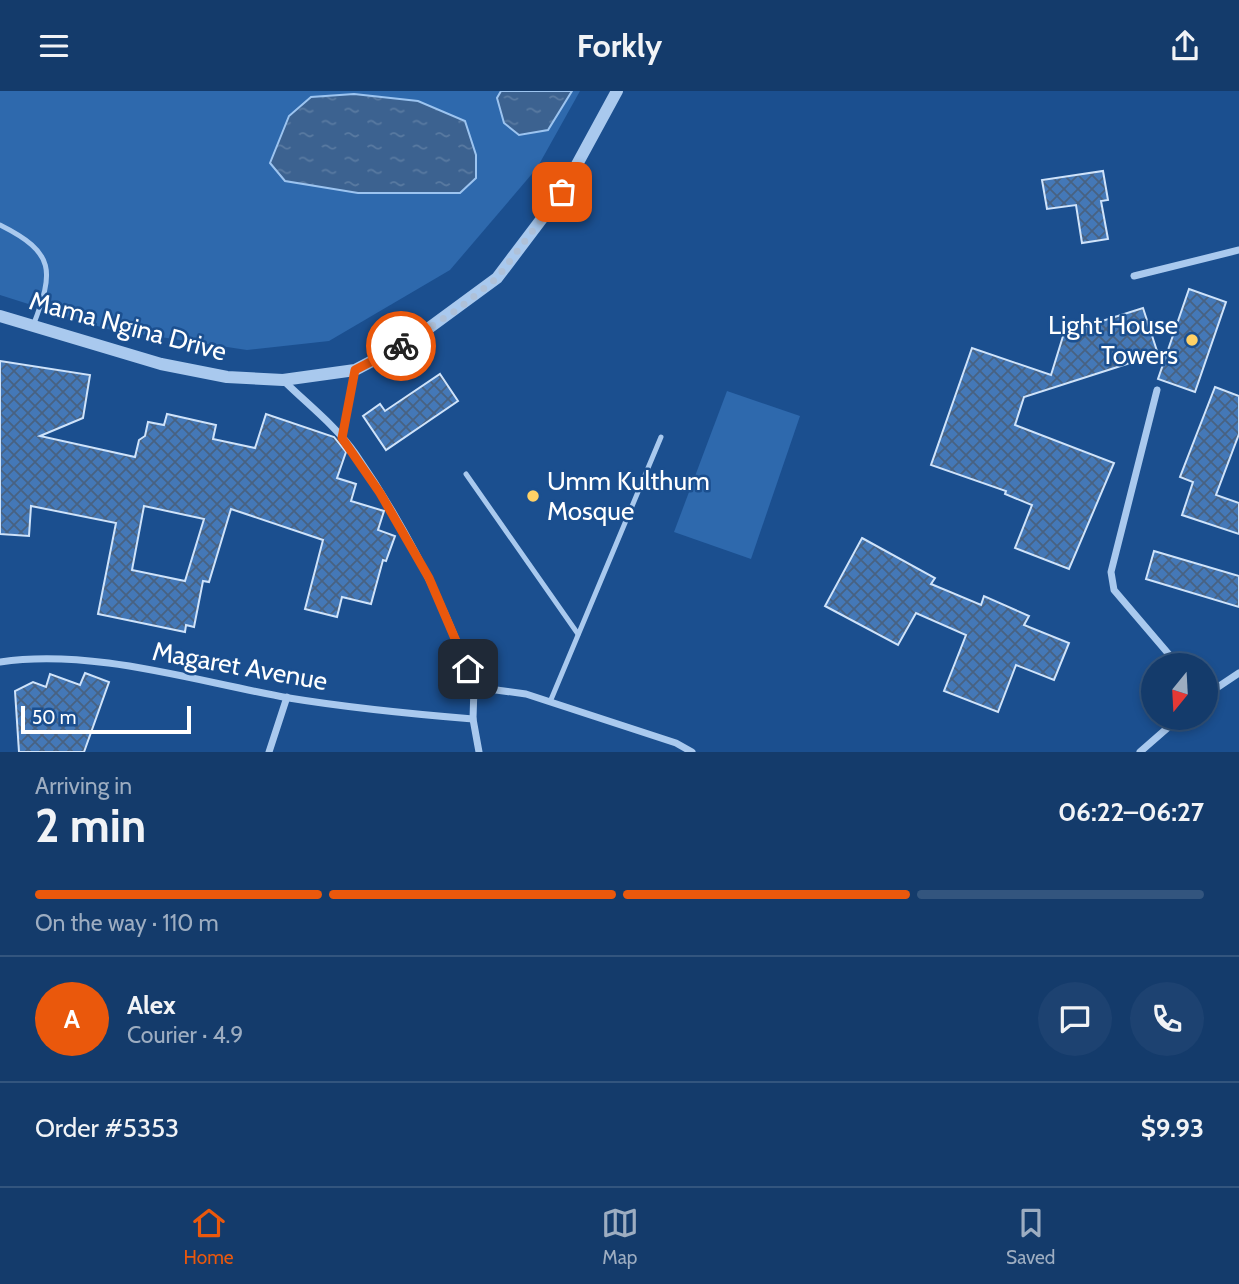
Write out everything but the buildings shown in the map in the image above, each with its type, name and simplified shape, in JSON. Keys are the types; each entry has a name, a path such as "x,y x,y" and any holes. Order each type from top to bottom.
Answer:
{"street":[{"name":"Mama Ngina Drive","path":"0,316 161,364 227,377 283,380 355,370 414,339 497,278 562,192 617,91"},
{"path":"1134,276 1239,250"},
{"path":"342,438 355,370"},
{"path":"283,380 342,438 380,493 429,578 474,687 474,719 479,752"},
{"path":"1157,390 1111,572 1114,590 1168,653"},
{"name":"Magaret Avenue","path":"0,662 19,659 83,662 183,674 287,697 382,711 474,719"},
{"path":"1218,687 1239,674"},
{"path":"474,687 526,694 676,743 692,752"},
{"path":"269,752 287,697"},
{"path":"1140,752 1165,730"}],"lane":[{"path":"0,225 38,249 47,265 44,295 33,326"},
{"path":"550,702 661,437"},
{"path":"466,474 578,634"}],"shaded area":[{"path":"0,91 580,91 537,168 450,270 329,341 247,350 107,329 0,295"},
{"path":"727,391 800,416 751,559 674,532"}],"water":[{"path":"501,91 572,91 548,130 519,135 504,123 497,98"},
{"path":"354,94 418,101 465,121 476,155 476,178 460,193 358,193 285,181 270,163 289,116 311,97"}],"way so far":[{"path":"401,346 458,309 497,278 562,192"}],"place":[{"name":"Light House Towers","path":"1192,340"},
{"name":"Umm Kulthum Mosque","path":"533,496"}],"route":[{"path":"401,346 355,370 342,438 380,493 429,578 468,669"}]}
